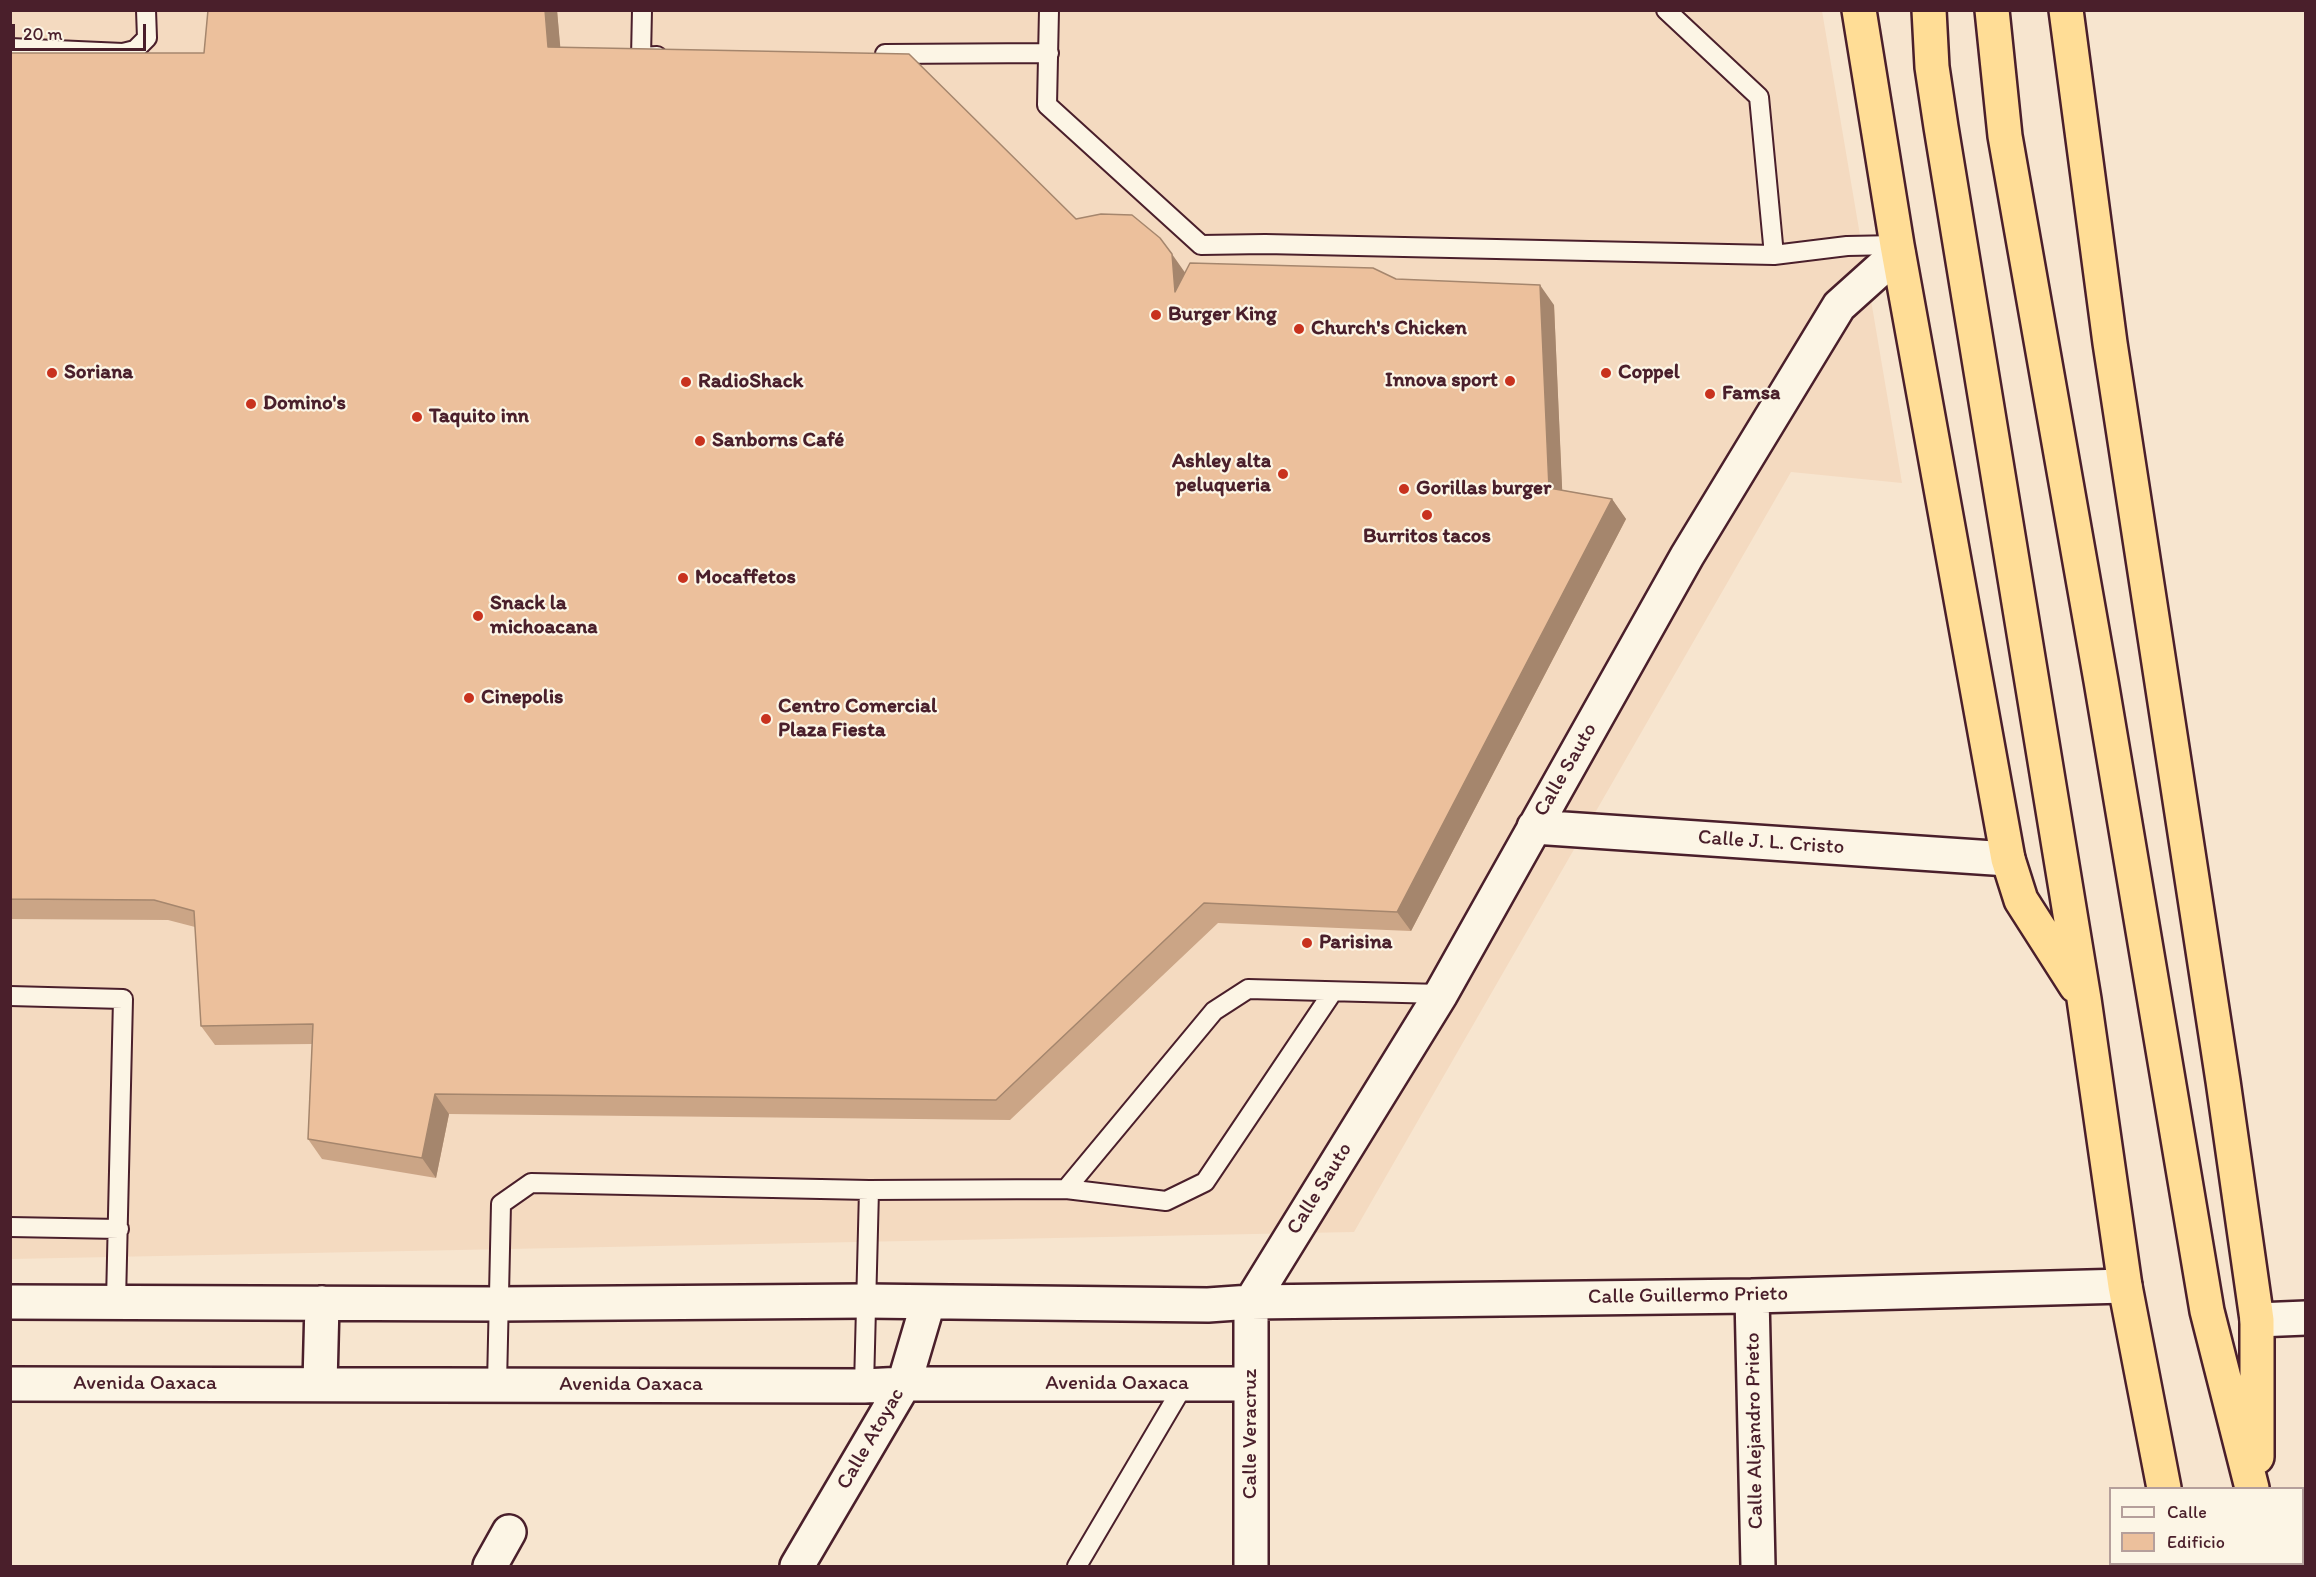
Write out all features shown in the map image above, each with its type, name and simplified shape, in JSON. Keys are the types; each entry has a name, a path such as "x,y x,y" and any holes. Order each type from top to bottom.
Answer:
{"highway":[{"path":"1859,10 1898,249 2008,859 2021,900 2084,999"},
{"path":"1929,10 1932,68 1941,127 2084,999 2125,1286 2164,1487"},
{"path":"1992,10 2005,136 2101,681 2207,1311 2252,1487"},
{"path":"2066,10 2112,355 2223,1081 2257,1320 2257,1487"}],"street":[{"name":"Calle Sauto","path":"1251,1302 1441,994 1688,556 1839,306 1898,249"},
{"name":"Calle J. L. Cristo","path":"1534,827 2008,859"},
{"name":"Calle Guillermo Prieto","path":"1251,1302 1752,1296 2125,1286"},
{"name":"Calle Alejandro Prieto","path":"1752,1296 1758,1566"},
{"path":"10,1302 498,1304 865,1301 1208,1305 1251,1302"},
{"name":"Calle Veracruz","path":"1251,1302 1251,1566"},
{"path":"320,1384 322,1303"},
{"name":"Calle Atoyac","path":"797,1566 904,1384 928,1303"},
{"path":"2257,1320 2306,1318"},
{"name":"Avenida Oaxaca","path":"10,1384 864,1386 1251,1384"},
{"path":"490,1566 509,1532"}],"lane":[{"path":"10,48 123,53 135,50 147,38 146,10"},
{"path":"642,10 641,57 675,56"},
{"path":"1049,10 1047,105 1202,245 1287,244 1774,255 1847,246 1898,249"},
{"path":"1666,10 1760,97 1774,255"},
{"path":"867,55 1048,53"},
{"path":"1066,1189 1214,1011 1248,989 1332,993 1441,994"},
{"path":"497,1384 501,1204 531,1183 869,1190 1066,1189 1166,1201 1204,1182 1332,993"},
{"path":"10,996 123,999 116,1301"},
{"path":"864,1386 869,1190"},
{"path":"10,1227 119,1229"},
{"path":"1077,1566 1185,1383"}],"shaded area":[{"name":"Centro Comercial Plaza Fiesta","path":"10,11 1822,11 1902,483 1791,472 1354,1232 11,1259"}],"building":[{"name":"Centro Comercial Plaza Fiesta","path":"208,10 545,10 548,47 909,54 1076,219 1101,214 1132,215 1160,238 1172,254 1175,292 1190,263 1373,268 1396,279 1540,285 1549,488 1612,499 1397,912 1204,903 996,1100 435,1094 422,1158 308,1139 313,1024 201,1026 194,911 154,900 10,899 10,53 204,53"}],"place":[{"name":"Burger King","path":"1156,315"},
{"name":"Church's Chicken","path":"1299,329"},
{"name":"Soriana","path":"52,373"},
{"name":"Coppel","path":"1606,373"},
{"name":"Innova sport","path":"1510,381"},
{"name":"RadioShack","path":"686,382"},
{"name":"Famsa","path":"1710,394"},
{"name":"Domino's","path":"251,404"},
{"name":"Taquito inn","path":"417,417"},
{"name":"Sanborns Café","path":"700,441"},
{"name":"Ashley alta peluqueria","path":"1283,474"},
{"name":"Gorillas burger","path":"1404,489"},
{"name":"Burritos tacos","path":"1427,515"},
{"name":"Mocaffetos","path":"683,578"},
{"name":"Snack la michoacana","path":"478,616"},
{"name":"Cinepolis","path":"469,698"},
{"name":"Centro Comercial Plaza Fiesta","path":"766,719"},
{"name":"Parisina","path":"1307,943"}]}
